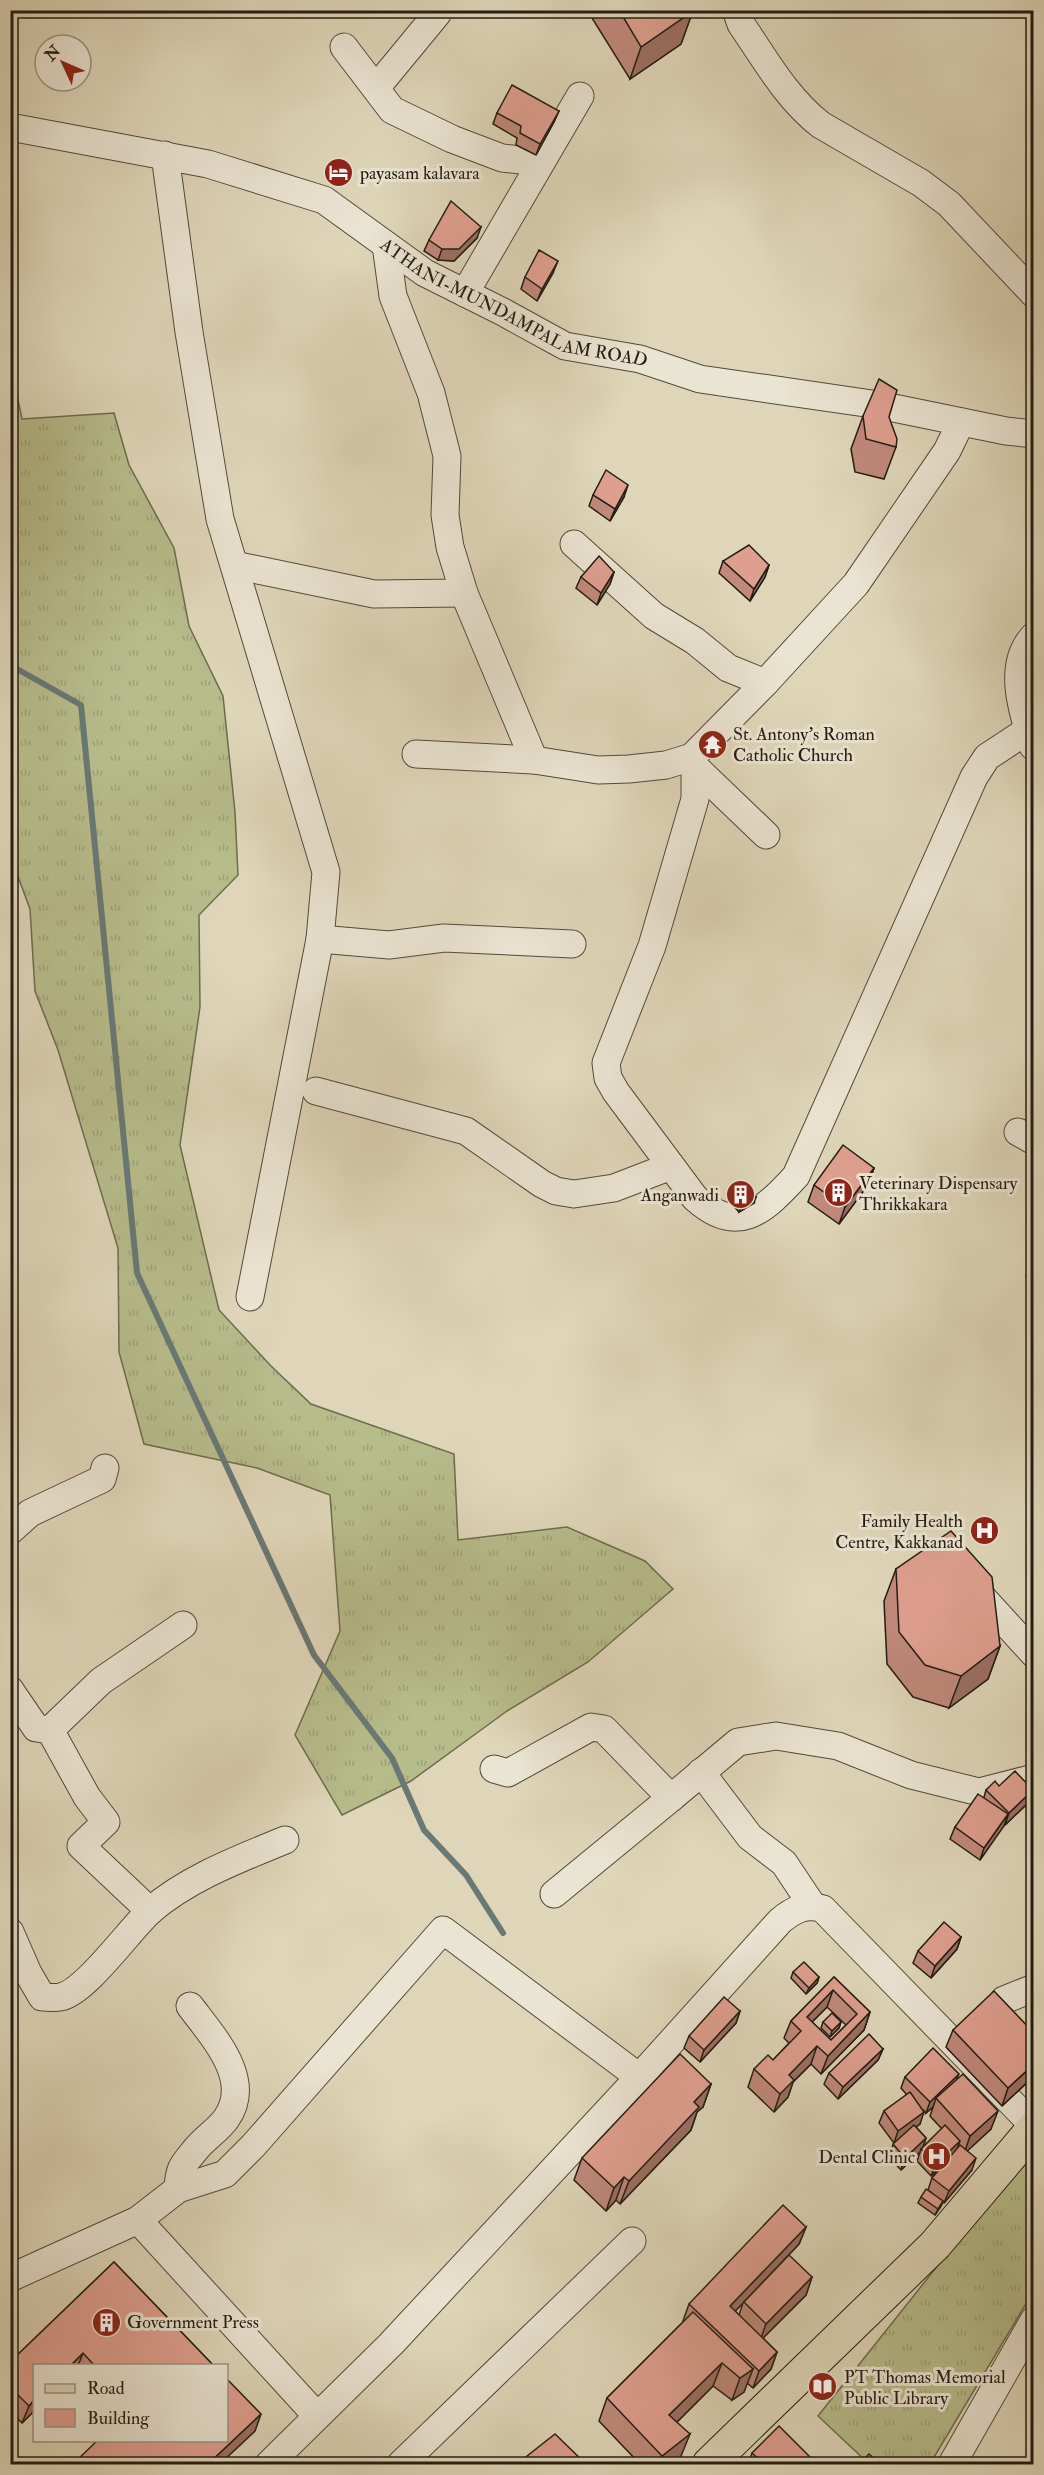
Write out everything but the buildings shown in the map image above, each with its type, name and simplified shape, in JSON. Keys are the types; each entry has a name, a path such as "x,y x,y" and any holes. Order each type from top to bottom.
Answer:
{"main road":[{"path":"709,2464 935,2245 1034,2127"}],"street":[{"path":"736,10 741,24 794,101 806,114 921,183 949,204 1034,294"},
{"path":"376,88 437,14"},
{"path":"344,47 392,110 452,139 502,158 541,162"},
{"path":"465,293 580,96"},
{"name":"ATHANI-MUNDAMPALAM ROAD","path":"10,127 208,164 324,200 425,273 565,346 640,359 700,379 879,405 1006,431 1034,434"},
{"path":"165,155 189,332 220,519 326,872 320,939 250,1297"},
{"path":"386,245 393,296 431,393 447,456 445,515 450,548 464,593 534,760"},
{"path":"416,754 534,760 598,770 694,762 856,584 947,451 961,422"},
{"path":"574,544 654,616 695,641 728,668 765,682"},
{"path":"234,565 374,594 464,593"},
{"path":"694,762 695,799 680,855 652,946 606,1063 608,1078 616,1092 695,1198 708,1211 720,1217 736,1219 759,1210 779,1195 796,1176 974,777 987,757 1031,739 1020,702 1019,662 1034,636"},
{"path":"694,762 766,835"},
{"path":"320,939 389,945 444,938 572,944"},
{"path":"316,1091 466,1131 542,1184 556,1191 574,1194 614,1188 671,1166"},
{"path":"10,1532 30,1513 102,1479 105,1468"},
{"path":"957,1569 1034,1654"},
{"path":"50,1730 102,1681 183,1625"},
{"path":"10,1690 36,1728 50,1730"},
{"path":"494,1769 508,1773 591,1727 604,1729 671,1798"},
{"path":"50,1730 87,1797 106,1822 81,1846 150,1911"},
{"path":"554,1894 738,1742 776,1736 838,1746 911,1775 980,1792 1034,1778"},
{"path":"701,1772 750,1837 784,1863 812,1905 823,1909 1034,2127"},
{"path":"10,1932 28,1973 42,1997 62,1997 73,1991 112,1954 150,1911 188,1884 239,1858 285,1840"},
{"path":"269,2464 391,2344 639,2077 780,1921 791,1912 812,1905"},
{"path":"10,2278 138,2220 178,2189 225,2174 443,1930 639,2077"},
{"path":"1004,2000 1034,1988"},
{"path":"178,2189 179,2171 205,2138 225,2120 235,2098 234,2074 218,2043 190,2006"},
{"path":"138,2220 317,2416"},
{"path":"401,2464 632,2241"},
{"path":"952,2464 1034,2320"}],"green space":[{"path":"11,380 16,390 22,419 114,413 129,465 174,548 189,626 223,696 235,812 238,875 199,915 200,1007 180,1145 219,1310 271,1366 311,1404 454,1454 458,1540 567,1527 645,1561 673,1589 588,1662 507,1711 411,1781 342,1815 295,1735 340,1631 330,1495 257,1468 144,1444 119,1352 118,1248 58,1050 35,991 30,909 11,858"},
{"path":"1033,2146 1033,2292 930,2464 869,2464 818,2416"}],"waterway":[{"path":"10,665 81,705 137,1273 314,1655 392,1758 424,1830 466,1875 503,1933"}],"place":[{"name":"payasam kalavara","path":"339,173"},
{"name":"St. Antony's Roman Catholic Church","path":"712,744"},
{"name":"Veterinary Dispensary Thrikkakara","path":"838,1193"},
{"name":"Anganwadi","path":"740,1195"},
{"name":"Family Health Centre, Kakkanad","path":"984,1531"},
{"name":"Dental Clinic","path":"936,2157"},
{"name":"Government Press","path":"106,2322"},
{"name":"PT Thomas Memorial Public Library","path":"823,2387"}]}
